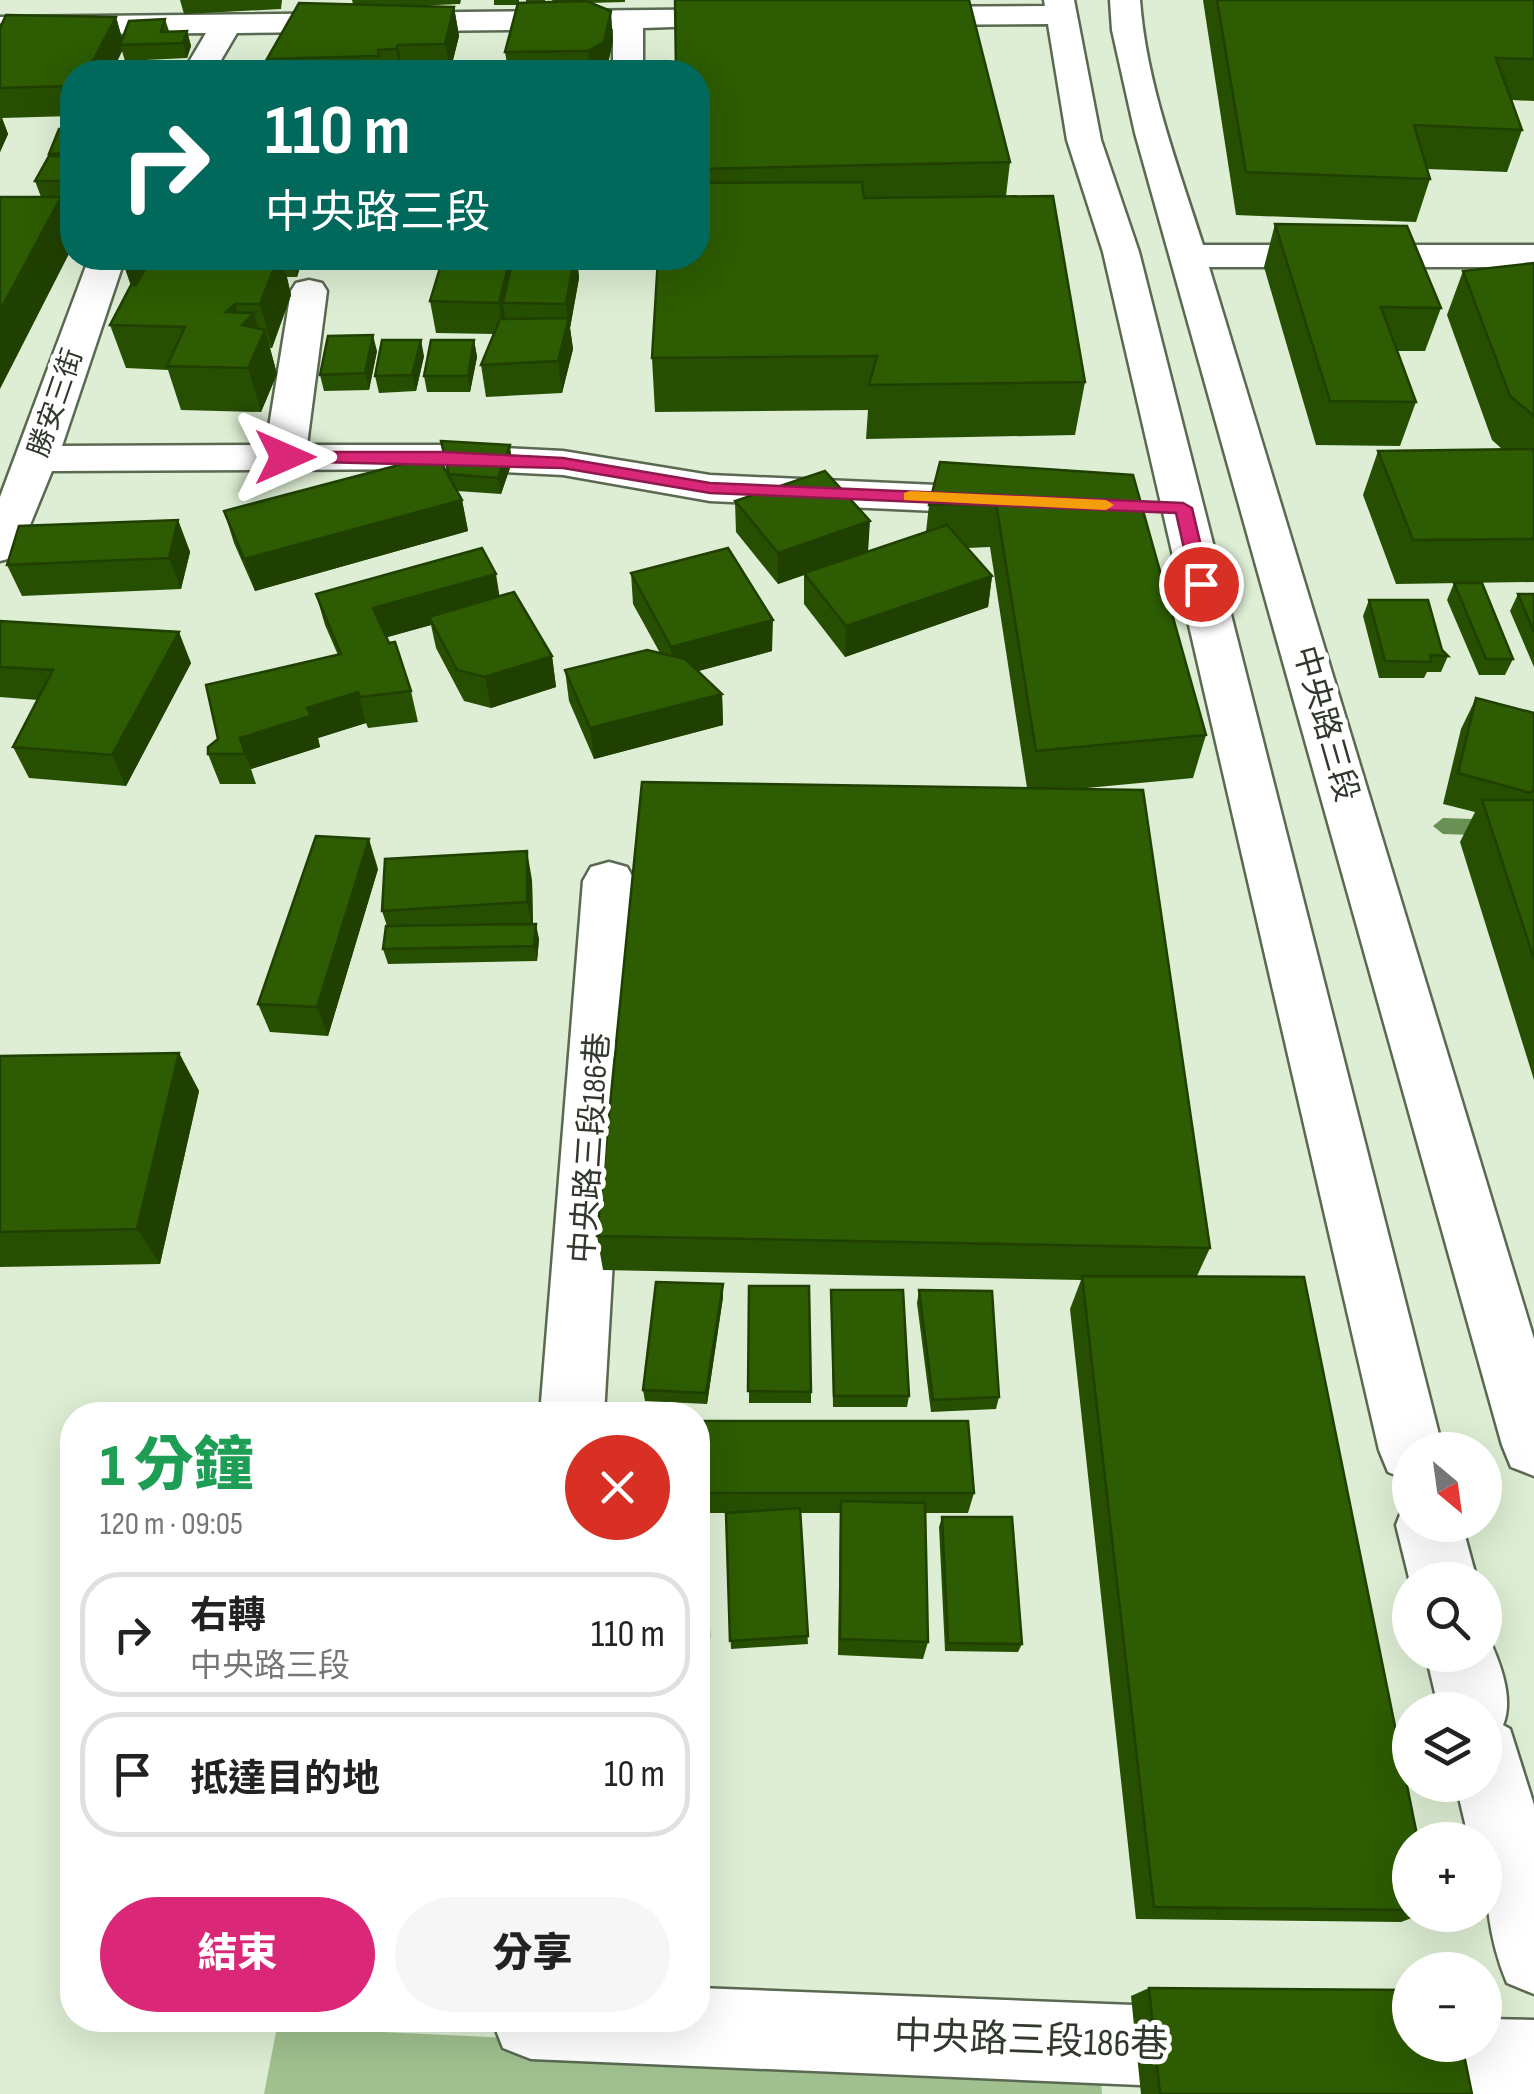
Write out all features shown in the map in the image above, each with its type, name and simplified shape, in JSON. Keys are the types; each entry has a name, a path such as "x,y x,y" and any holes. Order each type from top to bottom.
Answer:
{"street":[{"name":"中央路三段","path":"1126,0 1127,30 1152,133 1534,1445"},
{"path":"864,17 1060,7 1084,140 1121,252 1163,508 1406,1432"},
{"path":"0,26 640,13 784,18"},
{"path":"630,60 640,13"},
{"path":"206,60 228,23"},
{"path":"1189,256 1534,256"},
{"name":"勝安三街","path":"0,547 37,459 103,270"},
{"path":"285,457 309,291"},
{"path":"37,459 444,457 563,463 710,488 1045,502"},
{"name":"中央路三段186巷","path":"573,1402 609,881"},
{"path":"1497,1802 1534,1956"},
{"name":"中央路三段186巷","path":"710,2027 1534,2060"}],"green space":[{"path":"276,2032 383,2032 1100,2066 1102,2094 264,2094"}],"building":[{"path":"675,0 969,0 1010,162 710,169 710,60 676,60"},
{"path":"1217,0 1534,0 1534,59 1496,58 1522,130 1414,125 1430,179 1246,172"},
{"path":"586,1 611,11 604,42 588,51 505,52 518,3"},
{"path":"299,3 454,7 445,44 398,45 396,49 378,50 379,56 267,59"},
{"path":"6,15 116,17 93,60 60,60 60,86 0,88 0,28"},
{"path":"165,19 161,32 187,31 183,43 120,45 129,21"},
{"path":"59,129 60,129 60,154 49,154"},
{"path":"49,156 60,156 60,181 35,181"},
{"path":"862,182 864,198 1053,196 1085,382 869,385 877,356 652,358 657,270 710,270 710,183"},
{"path":"0,197 60,197 60,199 0,311"},
{"path":"1275,224 1407,226 1441,308 1381,307 1416,402 1330,401"},
{"path":"1534,263 1534,416 1510,396 1463,271"},
{"path":"144,270 273,270 260,304 235,304 226,312 254,313 242,325 265,330 248,368 167,366 185,327 110,325 131,285 136,285"},
{"path":"439,270 507,270 499,303 430,301"},
{"path":"510,270 572,270 566,304 503,303"},
{"path":"569,318 558,361 481,365 500,319"},
{"path":"373,335 365,373 320,375 328,336"},
{"path":"382,340 421,340 412,375 375,376"},
{"path":"431,340 474,340 468,376 424,376"},
{"path":"441,441 510,445 498,478 449,474"},
{"path":"1534,449 1534,539 1413,540 1378,451"},
{"path":"437,455 462,500 244,559 224,511"},
{"path":"940,462 1133,475 1206,735 1036,751 996,503 929,505"},
{"path":"825,471 870,521 778,553 735,501"},
{"path":"178,520 169,558 7,565 19,526"},
{"path":"947,525 992,576 846,626 804,573"},
{"path":"482,548 496,574 373,608 389,643 395,642 411,691 360,697 358,692 307,708 311,716 240,738 245,754 208,754 208,747 218,739 206,685 341,654 316,594"},
{"path":"728,548 773,620 671,647 631,573"},
{"path":"1454,583 1482,583 1513,659 1486,659"},
{"path":"514,592 552,656 485,677 457,670 429,617"},
{"path":"1518,594 1534,594 1534,632"},
{"path":"1369,600 1428,600 1442,650 1448,656 1430,655 1431,662 1385,661"},
{"path":"0,621 179,632 112,755 13,747 53,670 0,667"},
{"path":"647,650 685,659 722,694 590,728 565,670"},
{"path":"1476,698 1534,713 1531,793 1458,773"},
{"path":"642,782 1143,790 1210,1248 597,1236"},
{"path":"1482,800 1534,800 1534,959"},
{"path":"316,836 369,839 317,1007 258,1004"},
{"path":"527,851 527,902 382,911 385,859"},
{"path":"536,924 534,946 383,949 386,926"},
{"path":"179,1053 137,1229 0,1232 0,1056"},
{"path":"1082,1276 1304,1277 1392,1712 1392,1802 1410,1802 1414,1822 1392,1822 1392,1910 1154,1907"},
{"path":"656,1282 723,1284 706,1393 643,1390"},
{"path":"749,1286 809,1286 811,1392 748,1391"},
{"path":"831,1290 903,1290 909,1396 834,1396"},
{"path":"919,1290 992,1291 999,1397 933,1400"},
{"path":"710,1421 968,1421 974,1493 710,1493"},
{"path":"841,1501 925,1503 928,1642 840,1639"},
{"path":"800,1508 808,1636 730,1641 726,1513"},
{"path":"942,1517 1012,1517 1022,1644 948,1643"},
{"path":"1149,1988 1392,1990 1392,2062 1465,2062 1472,2094 1160,2094"}],"waterway":[{"path":"1443,826 1534,829"}],"slow traffic":[{"path":"910,497 1106,505"}],"route":[{"path":"285,457 444,457 563,463 710,488 1183,508 1201,584"}]}
